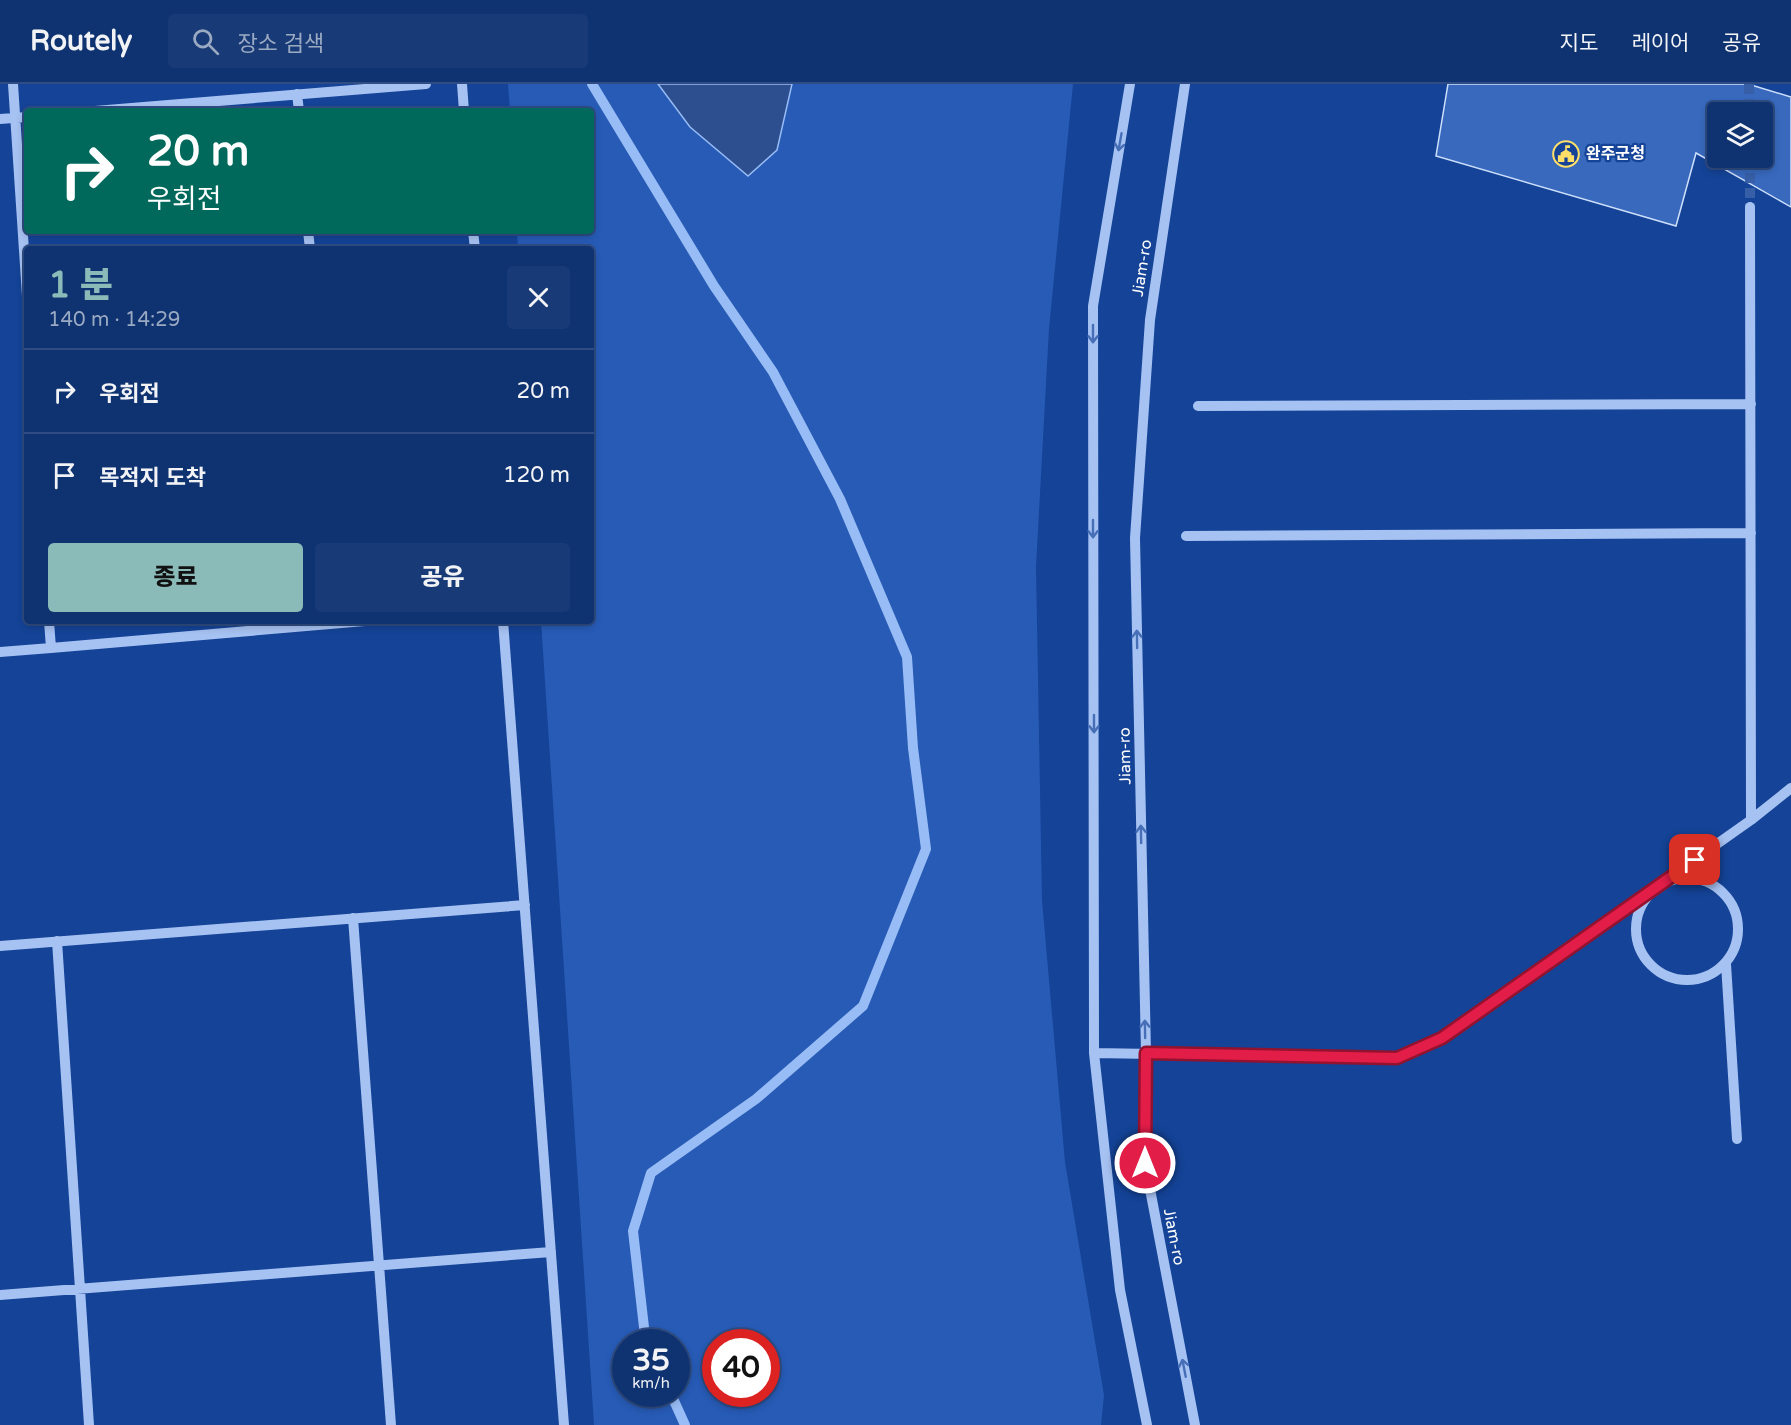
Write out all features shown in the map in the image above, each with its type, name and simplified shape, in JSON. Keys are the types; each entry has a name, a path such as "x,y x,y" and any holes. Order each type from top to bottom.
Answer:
{"street":[{"path":"13,84 24,251"},
{"path":"131,108 426,84"},
{"path":"462,84 464,108"},
{"name":"Jiam-ro","path":"1130,84 1093,306 1094,1053 1120,1290 1147,1425"},
{"name":"Jiam-ro","path":"1185,84 1150,320 1135,538 1146,1053 1145,1163 1195,1425"},
{"path":"297,94 299,108"},
{"path":"0,119 24,117"},
{"path":"1750,207 1751,820"},
{"path":"1197,406 1751,404"},
{"path":"1186,536 1751,532"},
{"path":"49,624 51,648"},
{"path":"0,652 318,624"},
{"path":"503,624 564,1425"},
{"path":"1094,1053 1397,1058 1442,1038 1751,820 1791,788"},
{"path":"1690,877 1707,880 1721,890 1732,903 1738,919 1739,935 1735,950 1726,964 1714,974 1699,980 1683,981 1667,977 1644,957 1637,942 1636,926 1639,911 1647,897 1658,886 1673,879 1690,877"},
{"path":"0,946 525,905"},
{"path":"353,918 391,1425"},
{"path":"57,941 89,1425"},
{"path":"1726,964 1737,1139"},
{"path":"0,1295 551,1252"}],"shaded area":[{"path":"508,84 1073,84 1049,329 1036,567 1042,900 1065,1162 1104,1395 1101,1425 594,1425 541,624 594,624 594,246 518,246 517,234 594,234 594,108 510,108"},
{"path":"658,84 792,84 777,150 748,176 690,127"}],"building":[{"name":"완주군청","path":"1448,84 1748,84 1791,97 1791,207 1722,168 1773,168 1773,102 1707,102 1707,159 1696,153 1676,226 1436,156"}],"waterway":[{"path":"592,84 714,286 773,372 840,499 907,657 913,748 926,849 863,1006 756,1099 651,1173 633,1231 644,1329"},
{"path":"677,1407 685,1425"}],"tunnel":[{"path":"1749,84 1749,102"},
{"path":"1750,168 1750,207"}],"place":[{"name":"완주군청","path":"1566,154"}],"route":[{"path":"1145,1163 1146,1053 1397,1058 1442,1038 1695,860"}]}
